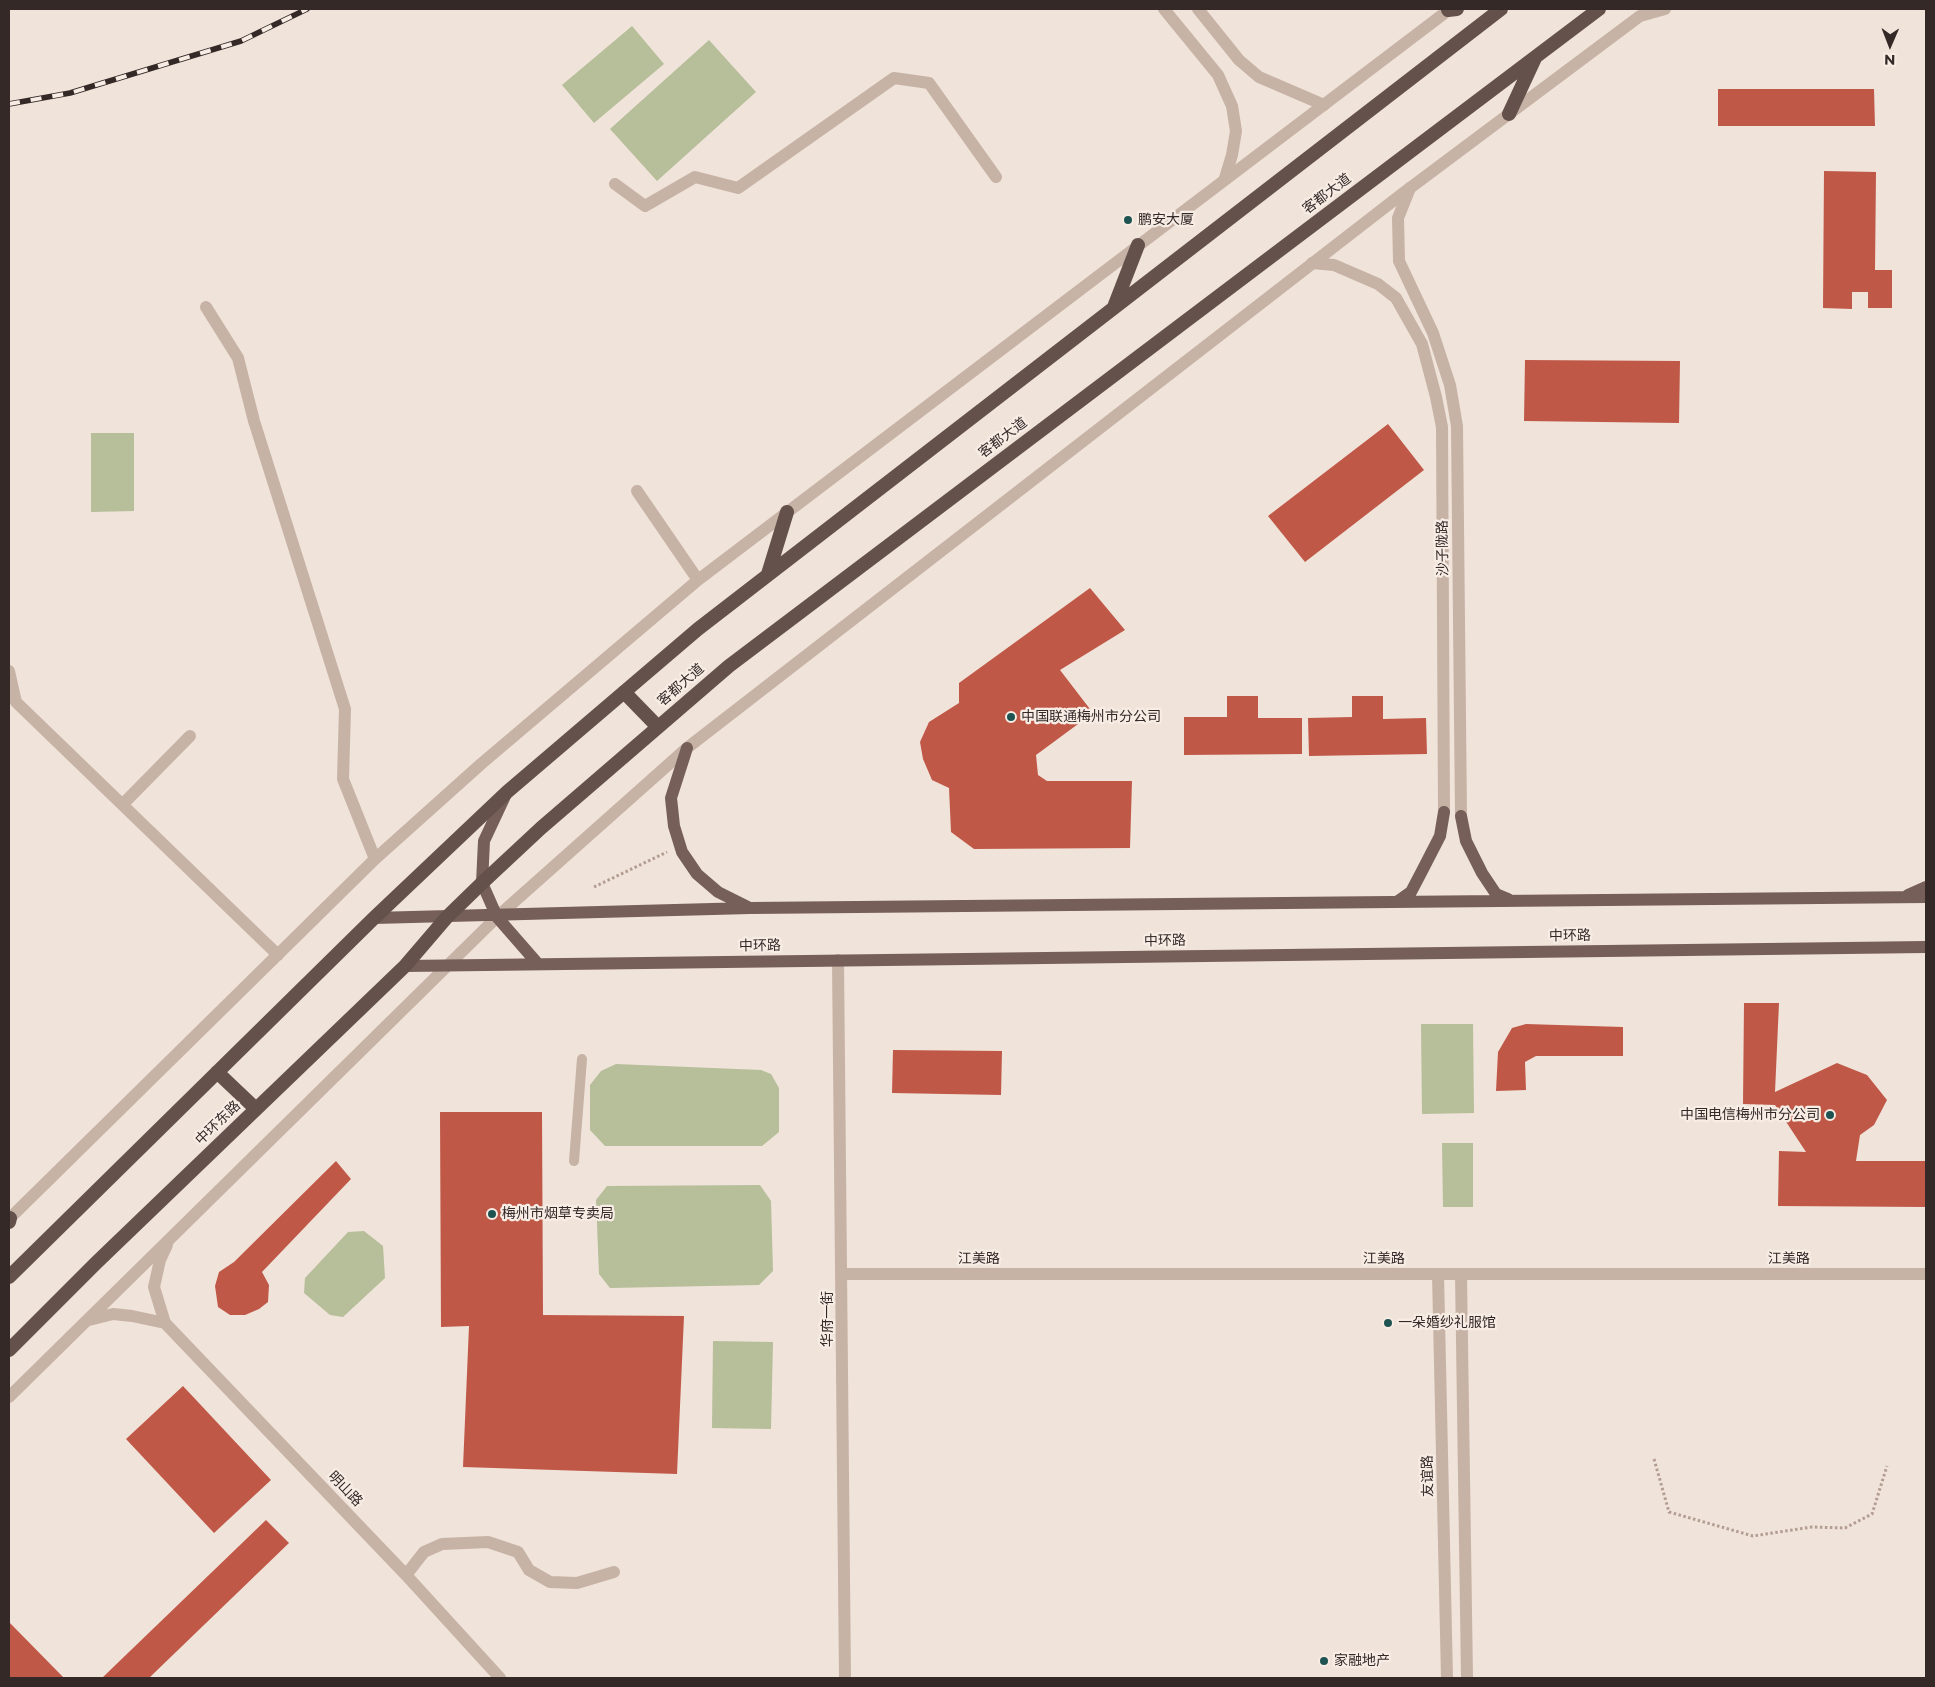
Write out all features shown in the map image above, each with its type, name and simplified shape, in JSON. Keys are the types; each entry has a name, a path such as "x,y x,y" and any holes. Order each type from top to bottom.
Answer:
{"highway":[{"path":"9,1277 374,918 507,792 698,629 1500,9"},
{"name":"客都大道","path":"447,917 541,828 729,666 1599,9"},
{"path":"1509,114 1535,57"},
{"path":"1113,308 1138,245"},
{"path":"768,574 787,512"},
{"path":"624,692 658,727"},
{"name":"中环东路","path":"9,1350 96,1263 405,966 447,917"},
{"path":"217,1072 256,1109"}],"main road":[{"path":"687,748 678,768 671,798 674,826 682,852 697,874 718,892 750,908"},
{"path":"507,792 484,841 482,883 497,917 538,964"},
{"path":"1397,902 1411,892 1422,872 1440,836 1444,812"},
{"path":"1461,816 1466,841 1482,873 1496,894 1513,901"},
{"path":"1904,898 1926,887"},
{"path":"374,918 497,917 750,908 1926,897"},
{"name":"中环路","path":"405,966 1926,947"},
{"path":"1911,948 1926,956"}],"street":[{"path":"1164,9 1218,75 1232,106 1236,131 1232,155 1225,178"},
{"path":"1198,9 1238,60 1259,77 1324,105"},
{"path":"9,1220 375,859 489,757 698,580 1225,178 1452,9"},
{"path":"9,1397 497,917 687,748 1410,188 1640,16 1665,9"},
{"path":"615,184 645,206 695,177 738,188 894,78 929,83 996,177"},
{"name":"沙子陇路","path":"1410,188 1398,218 1399,261 1410,289 1432,333 1450,385 1457,426 1461,816"},
{"name":"沙子陇路","path":"1312,263 1334,265 1378,284 1396,298 1422,344 1442,427 1444,812"},
{"path":"206,307 238,358 254,420 345,710 343,779 375,859"},
{"path":"637,491 698,580"},
{"path":"9,671 16,702 278,955"},
{"path":"123,804 190,736"},
{"name":"华府一街","path":"838,960 843,1274 845,1678"},
{"path":"87,1321 113,1314 165,1323 154,1287 160,1260 170,1238"},
{"name":"江美路","path":"843,1274 1926,1274"},
{"name":"友谊路","path":"1438,1274 1447,1678"},
{"path":"1461,1274 1467,1678"},
{"name":"明山路","path":"165,1323 406,1575 500,1678"},
{"path":"406,1575 424,1552 442,1544 488,1542 518,1552 530,1570 550,1582 577,1583 614,1572"}],"lane":[{"path":"574,1161 582,1059"}],"path":[{"path":"594,887 672,850"},
{"path":"1654,1458 1669,1512 1753,1536 1812,1527 1845,1528 1872,1514 1887,1466"}],"green space":[{"path":"632,26 664,64 594,123 562,85"},
{"path":"709,40 756,92 657,181 610,129"},
{"path":"91,433 134,433 134,511 91,512"},
{"path":"1421,1024 1473,1024 1474,1113 1422,1114"},
{"path":"616,1064 761,1070 771,1074 779,1088 779,1132 762,1146 605,1146 590,1130 590,1085 601,1071"},
{"path":"1442,1143 1473,1143 1473,1207 1443,1207"},
{"path":"760,1185 771,1201 773,1271 759,1285 610,1288 599,1274 596,1200 607,1186"},
{"path":"364,1231 383,1246 385,1278 343,1317 330,1315 304,1293 305,1278 348,1232"},
{"path":"713,1341 773,1342 771,1429 712,1428"}],"building":[{"path":"1718,89 1874,89 1875,126 1718,126"},
{"path":"1824,171 1876,172 1875,270 1892,270 1892,308 1868,308 1868,292 1852,292 1852,309 1823,308"},
{"path":"1525,360 1680,361 1679,423 1524,421"},
{"path":"1388,424 1424,470 1305,562 1268,516"},
{"name":"中国联通梅州市分公司","path":"1090,588 1125,630 1060,670 1093,713 1036,755 1038,775 1047,781 1132,781 1130,848 974,849 951,832 949,788 932,780 923,759 920,742 929,722 959,703 959,683"},
{"path":"1227,696 1258,696 1258,718 1302,718 1302,754 1184,755 1184,717 1227,717"},
{"path":"1352,696 1383,696 1383,719 1426,718 1427,754 1309,756 1308,718 1352,717"},
{"name":"中国电信梅州市分公司","path":"1744,1003 1779,1003 1775,1092 1837,1063 1867,1075 1887,1100 1874,1125 1860,1135 1856,1161 1926,1161 1926,1207 1778,1206 1779,1151 1806,1152 1775,1105 1743,1104"},
{"path":"1526,1024 1623,1027 1623,1056 1536,1056 1525,1062 1526,1090 1496,1091 1498,1052 1512,1028"},
{"path":"893,1050 1002,1051 1001,1095 892,1093"},
{"name":"梅州市烟草专卖局","path":"440,1112 542,1112 543,1315 684,1316 677,1474 463,1467 469,1326 441,1327"},
{"path":"336,1161 351,1179 262,1272 269,1285 268,1302 259,1309 245,1315 230,1315 218,1307 215,1286 219,1272 234,1262"},
{"path":"183,1386 271,1480 214,1533 126,1439"},
{"path":"266,1520 289,1543 149,1678 102,1678"},
{"path":"9,1622 64,1678 9,1678"}],"railway":[{"path":"9,104 70,93 241,41 307,9"}],"place":[{"name":"鹏安大厦","path":"1128,220"},
{"name":"中国联通梅州市分公司","path":"1011,717"},
{"name":"中国电信梅州市分公司","path":"1830,1115"},
{"name":"梅州市烟草专卖局","path":"492,1214"},
{"name":"一朵婚纱礼服馆","path":"1388,1323"},
{"name":"家融地产","path":"1324,1661"}]}
